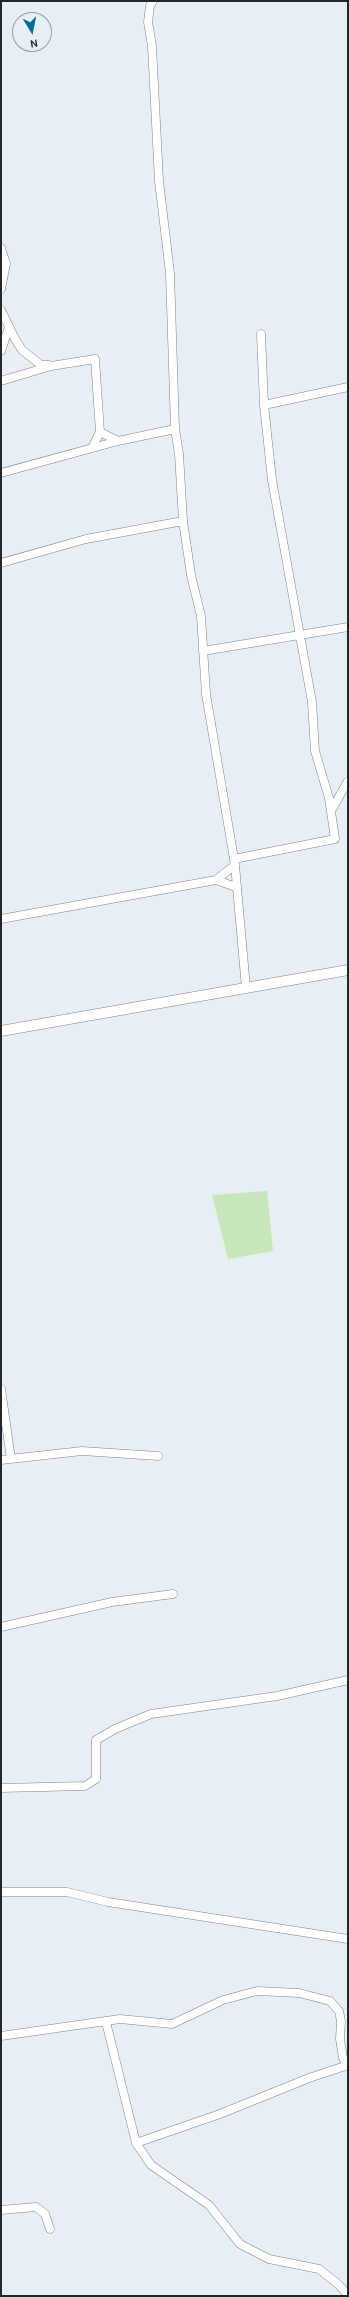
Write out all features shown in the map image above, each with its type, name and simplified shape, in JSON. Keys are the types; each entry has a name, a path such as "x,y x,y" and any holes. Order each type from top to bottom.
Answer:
{"main road":[{"path":"1,1031 348,970"}],"street":[{"path":"153,1 150,6 148,22 152,46 159,181 172,303 175,428 179,454 183,521 191,575 201,616 206,694 234,862 246,988"},
{"path":"1,248 6,264 1,289"},
{"path":"1,310 14,339 22,350 41,365 51,366"},
{"path":"1,351 9,327"},
{"path":"216,880 234,862 336,838 331,812 315,751 312,702 272,480 264,405 261,334"},
{"path":"1,381 51,366 94,359 100,432 92,448"},
{"path":"264,405 348,388"},
{"path":"1,473 118,441 175,428"},
{"path":"100,432 118,441"},
{"path":"1,563 86,539 183,521"},
{"path":"203,651 348,627"},
{"path":"331,812 348,781"},
{"path":"1,919 216,880 236,887"},
{"path":"1,1389 11,1459"},
{"path":"1,1460 82,1451 158,1456"},
{"path":"1,1627 112,1602 173,1594"},
{"path":"1,1788 86,1786 96,1779 96,1740 115,1729 151,1714 277,1696 348,1680"},
{"path":"1,1892 67,1892 108,1902 348,1939"},
{"path":"1,2036 120,2019 172,2024 223,2000 257,1991 299,1993 330,2001 339,2011 341,2021 340,2039 343,2058 348,2065 309,2078 220,2114 136,2143"},
{"path":"106,2022 136,2143 151,2165 209,2206 240,2244 269,2259 319,2269 338,2284 348,2295"},
{"path":"1,2210 36,2208 45,2214 50,2229"}],"green space":[{"path":"267,1191 273,1251 228,1259 212,1195"}]}
